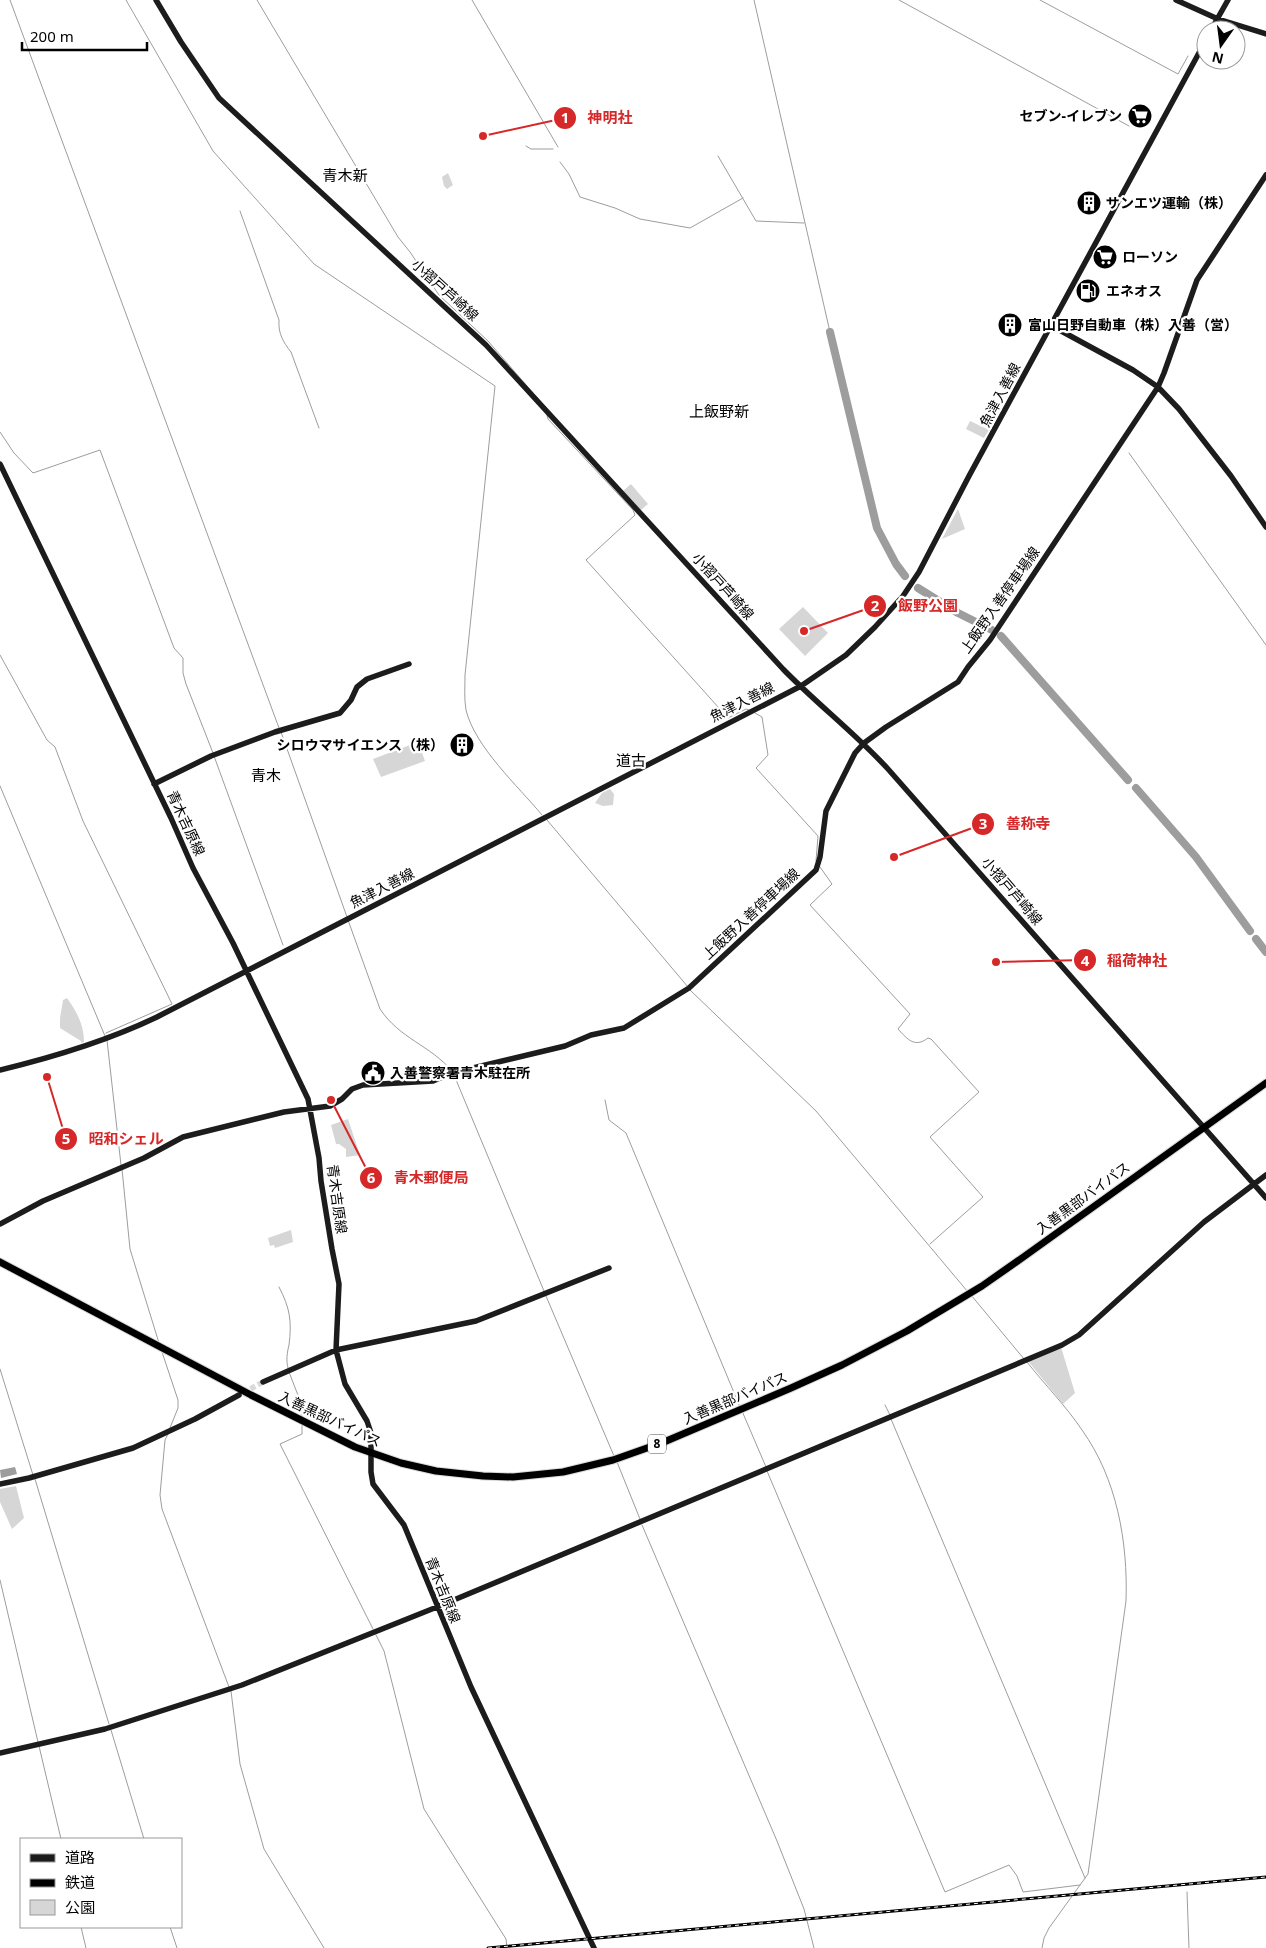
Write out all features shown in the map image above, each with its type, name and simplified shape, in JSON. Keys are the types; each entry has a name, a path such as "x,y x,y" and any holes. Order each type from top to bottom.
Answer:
{"highway":[{"name":"入善黒部バイパス","path":"0,1262 325,1433 370,1452 401,1463 436,1471 483,1476 513,1477 539,1475 588,1468 664,1442 842,1365 914,1326 990,1280 1266,1083"}],"main road":[{"name":"小摺戸芦崎線","path":"156,0 185,50 219,98 486,345 801,686 864,743 1266,1198"},
{"path":"1176,0 1218,20 1228,0"},
{"path":"1246,28 1266,34"},
{"name":"魚津入善線","path":"0,1070 69,1052 121,1033 247,972 801,686 846,655 875,628 903,596 919,572 1196,59"},
{"name":"上飯野入善停車場線","path":"0,1224 43,1201 144,1158 183,1137 284,1112 330,1106 342,1099 352,1089 363,1085 433,1081 452,1073 565,1046 591,1035 618,1030 688,988 816,870 820,857 826,810 849,764 864,743 958,682 990,640 1158,387 1197,280 1266,175"},
{"path":"1052,326 1133,370 1158,387 1179,409 1231,476 1266,527"},
{"name":"青木吉原線","path":"0,464 193,868 247,972 304,1092 310,1109 319,1158 321,1182 339,1284 336,1350 345,1384 371,1433 370,1472 374,1484 404,1525 471,1687 594,1948"},
{"path":"154,784 210,756 275,732 340,713 351,700 356,687 366,679 409,664"},
{"path":"0,1753 105,1729 220,1694 437,1607 1062,1345 1079,1335 1204,1222 1266,1175"},
{"path":"263,1382 336,1350 476,1321 609,1268"},
{"path":"0,1484 29,1478 133,1448 195,1419 239,1395"}],"green space":[{"path":"448,173 453,185 447,189 444,186 442,177"},
{"path":"970,421 989,430 984,438 966,429"},
{"path":"631,484 648,504 641,510 623,491"},
{"path":"958,509 965,529 942,539"},
{"path":"803,607 828,633 805,656 779,629"},
{"path":"418,742 425,761 381,777 373,759"},
{"path":"610,789 614,794 613,805 603,806 595,803 602,793"},
{"path":"67,998 79,1019 83,1030 84,1042 81,1043 81,1041 60,1028 63,1000"},
{"path":"348,1119 360,1155 346,1157 346,1149 336,1144 331,1125"},
{"path":"291,1230 293,1242 275,1248 274,1245 270,1246 268,1238"},
{"path":"1061,1347 1075,1393 1063,1404 1028,1361"},
{"path":"16,1486 24,1518 12,1529 0,1502 0,1489"}],"shaded area":[{"path":"15,1467 17,1474 1,1478 0,1470"}],"waterway":[{"path":"10,0 279,728"},
{"path":"126,0 213,151 314,264 495,386 465,675 465,706 478,738 498,766 542,815"},
{"path":"257,0 398,237 439,295 488,341 547,409"},
{"path":"472,0 558,147"},
{"path":"754,0 830,332"},
{"path":"899,0 1129,126"},
{"path":"1040,0 1178,74 1188,56"},
{"path":"526,146 531,149 553,149"},
{"path":"718,156 756,221 804,223"},
{"path":"560,162 569,174 580,197 615,208 640,219 690,228 743,198"},
{"path":"240,211 279,320 279,329 291,352 319,428"},
{"path":"830,332 877,528 896,564 905,576"},
{"path":"547,415 548,419 633,510 635,515 586,560 728,718 746,709 749,710"},
{"path":"0,432 14,453 33,473 100,450 174,648 183,658 183,673 186,684 213,753"},
{"path":"1129,453 1266,645"},
{"path":"918,588 958,613 992,630"},
{"path":"1001,636 1128,780"},
{"path":"0,655 47,740 55,747 83,821 172,1004 106,1033"},
{"path":"755,713 762,717 768,755 756,768 818,836 816,861"},
{"path":"281,732 347,917"},
{"path":"214,756 283,945"},
{"path":"0,786 105,1036"},
{"path":"1136,788 1196,857 1250,931"},
{"path":"547,820 688,987"},
{"path":"820,867 832,884 810,905 910,1014 898,1029 915,1042 928,1038 931,1039 979,1092 930,1137 983,1197 930,1244"},
{"path":"348,920 380,1009 397,1028 443,1062 452,1071"},
{"path":"1256,939 1266,952"},
{"path":"690,990 816,1111 968,1292"},
{"path":"107,1040 121,1165"},
{"path":"454,1075 544,1291"},
{"path":"605,1100 609,1120 626,1133 740,1407"},
{"path":"122,1169 130,1249 159,1343"},
{"path":"279,1287 288,1308 290,1322 287,1356 288,1368"},
{"path":"971,1295 1024,1359"},
{"path":"546,1296 614,1456"},
{"path":"162,1352 178,1400 178,1408 170,1428"},
{"path":"1027,1362 1076,1421 1104,1469 1118,1512 1125,1556 1126,1579 1126,1601 1088,1874 1049,1928 1042,1948"},
{"path":"0,1369 33,1475"},
{"path":"289,1372 301,1403 302,1416"},
{"path":"885,1405 890,1415"},
{"path":"742,1411 766,1467"},
{"path":"891,1419 1085,1878"},
{"path":"302,1425 302,1434 280,1444 373,1629"},
{"path":"168,1434 165,1440 160,1495 162,1509 229,1687"},
{"path":"617,1462 640,1519"},
{"path":"767,1471 945,1892 1009,1865 1017,1876 1023,1892 1080,1885"},
{"path":"35,1479 109,1724"},
{"path":"642,1525 777,1841 804,1909 814,1948"},
{"path":"0,1580 38,1742"},
{"path":"376,1635 384,1651 424,1809 506,1939 507,1948"},
{"path":"231,1691 240,1764 264,1849 324,1948"},
{"path":"111,1730 144,1838"},
{"path":"39,1746 61,1838"},
{"path":"1187,1892 1189,1948"},
{"path":"81,1928 86,1948"},
{"path":"170,1928 177,1948"}],"tunnel":[{"path":"243,1393 263,1382"}],"railway":[{"path":"488,1948 1266,1877"}],"place":[{"name":"セブン-イレブン","path":"1140,116"},
{"name":"神明社","path":"483,136"},
{"name":"サンエツ運輸（株）","path":"1089,203"},
{"name":"ローソン","path":"1105,257"},
{"name":"エネオス","path":"1088,291"},
{"name":"富山日野自動車（株）入善（営）","path":"1010,325"},
{"name":"飯野公園","path":"804,631"},
{"name":"シロウマサイエンス（株）","path":"462,745"},
{"name":"善称寺","path":"894,857"},
{"name":"稲荷神社","path":"996,962"},
{"name":"入善警察署青木駐在所","path":"373,1073"},
{"name":"昭和シェル","path":"47,1077"},
{"name":"青木郵便局","path":"331,1100"}],"district":[{"name":"青木新","path":"345,176"},
{"name":"上飯野新","path":"719,412"},
{"name":"道古","path":"631,761"},
{"name":"青木","path":"266,776"}]}
